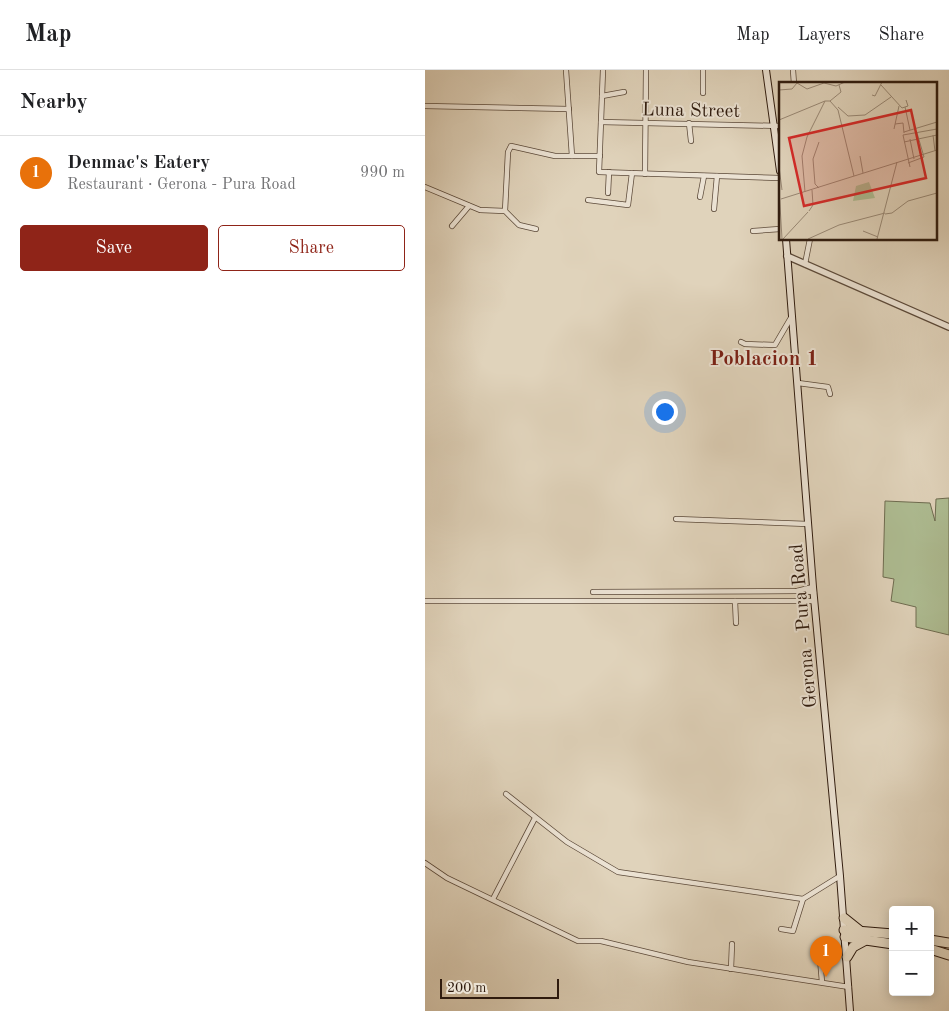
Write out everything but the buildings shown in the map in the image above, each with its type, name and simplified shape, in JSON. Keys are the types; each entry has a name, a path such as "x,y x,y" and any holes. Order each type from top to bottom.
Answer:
{"highway":[{"path":"844,918 862,936"},
{"path":"845,934 889,943"},
{"path":"847,957 862,936 889,934"},
{"path":"934,941 949,943"},
{"path":"934,950 949,955"},
{"path":"934,956 949,960"}],"main road":[{"path":"766,70 777,126 779,156"},
{"name":"Gerona - Pura Road","path":"786,240 813,590 841,876 851,1011"}],"street":[{"path":"566,70 572,156"},
{"path":"603,70 599,172 779,178"},
{"path":"645,174 646,70"},
{"path":"703,70 703,93"},
{"path":"602,96 624,92"},
{"path":"425,106 569,110"},
{"name":"Luna Street","path":"601,122 777,126"},
{"path":"689,123 691,141"},
{"path":"536,228 519,226 505,211 509,147 514,146 555,156 600,156"},
{"path":"608,193 609,172"},
{"path":"589,200 628,205 632,173"},
{"path":"701,197 704,176"},
{"path":"714,209 717,176"},
{"path":"425,187 487,212 505,211"},
{"path":"452,226 469,206"},
{"path":"753,231 779,229"},
{"path":"805,264 809,240"},
{"path":"787,256 949,328"},
{"path":"741,342 745,344 775,345 793,315"},
{"path":"798,383 826,386 830,394"},
{"path":"677,519 808,524"},
{"path":"593,592 813,590"},
{"path":"425,601 814,601"},
{"path":"735,601 736,624"},
{"path":"506,794 567,842 618,872 803,899 841,876"},
{"path":"493,899 535,818"},
{"path":"425,863 447,878 578,941 601,941 688,962 849,987"},
{"path":"781,928 793,931 803,899"},
{"path":"731,969 732,944"},
{"path":"820,959 821,982"}],"green space":[{"path":"949,498 949,635 916,627 916,607 891,601 894,579 883,577 885,501 930,503 935,521 936,499"}],"place":[{"name":"Denmac's Eatery","path":"826,977"}],"district":[{"name":"Poblacion 1","path":"764,358"}]}
